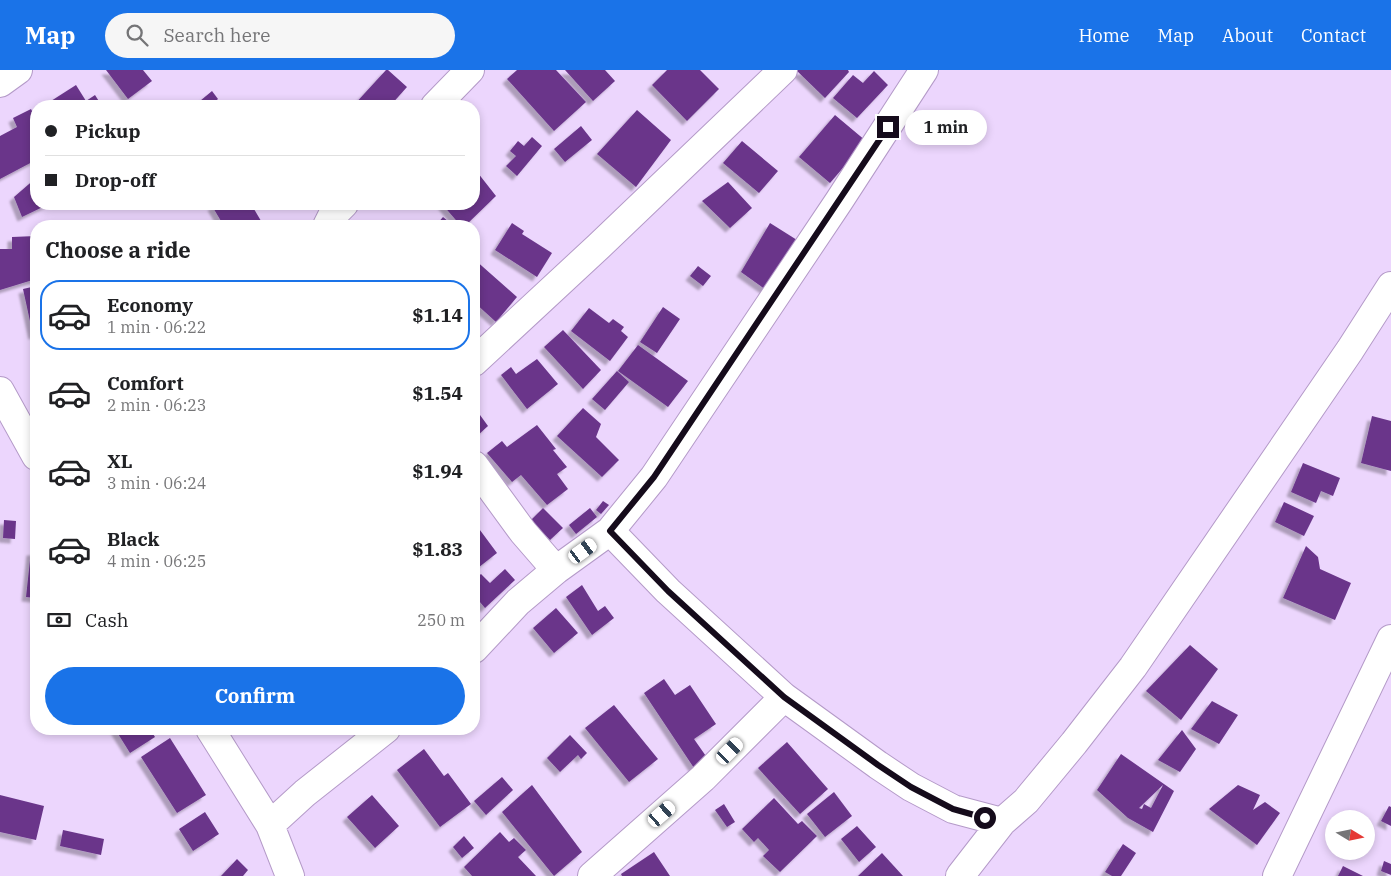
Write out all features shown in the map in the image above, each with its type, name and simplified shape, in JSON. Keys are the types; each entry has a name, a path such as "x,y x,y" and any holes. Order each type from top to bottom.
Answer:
{"street":[{"path":"0,83 18,70"},
{"path":"441,100 470,70"},
{"path":"480,356 592,253 783,70"},
{"path":"480,643 518,602 556,570 610,531 654,477 850,185 924,70"},
{"path":"330,220 338,210"},
{"path":"960,876 1002,822 1026,801 1134,667 1350,350 1391,286"},
{"path":"0,391 30,445"},
{"path":"480,472 523,532 556,570"},
{"path":"610,531 668,591 784,697 911,787 953,809 1002,822"},
{"path":"1277,876 1391,639"},
{"path":"592,876 704,778 784,697"},
{"path":"214,735 270,825 290,876"},
{"path":"270,825 305,793 378,735"}],"building":[{"path":"106,70 143,70 152,81 128,99"},
{"path":"386,70 407,87 395,100 358,100"},
{"path":"517,70 556,70 586,102 554,131 507,79"},
{"path":"565,70 605,70 615,81 593,101"},
{"path":"667,70 700,70 719,89 687,121 652,85"},
{"path":"796,70 848,70 849,72 825,98"},
{"path":"874,71 888,85 857,118 833,98 853,75 863,83"},
{"path":"76,85 85,100 53,100"},
{"path":"212,91 218,99 217,100 201,100"},
{"path":"95,95 98,100 88,100"},
{"path":"30,110 30,163 0,179 0,136 17,127 13,118"},
{"path":"637,110 671,140 636,187 597,154"},
{"path":"835,115 866,141 830,183 799,157"},
{"path":"581,126 592,140 565,162 554,149"},
{"path":"532,137 542,146 517,176 506,166 516,156 510,151 518,141 524,146"},
{"path":"742,141 778,171 759,193 723,163"},
{"path":"480,176 496,196 471,220 456,220 447,210 480,210"},
{"path":"728,182 752,208 730,228 702,201"},
{"path":"30,183 30,210 37,210 22,217 14,197"},
{"path":"214,210 255,210 260,220 220,220"},
{"path":"512,223 524,231 522,234 552,253 537,277 495,250"},
{"path":"770,223 797,240 769,292 741,272"},
{"path":"30,236 30,281 0,290 0,249 12,249 12,237"},
{"path":"480,264 517,297 496,322 480,307"},
{"path":"698,266 711,276 703,286 690,276"},
{"path":"30,287 30,321 23,289"},
{"path":"663,307 680,319 657,353 640,342"},
{"path":"589,308 609,323 613,319 624,327 621,331 628,337 610,361 571,331"},
{"path":"563,330 601,370 583,389 544,347"},
{"path":"638,345 688,381 668,407 618,371"},
{"path":"537,359 558,384 527,409 501,375 511,367 516,374"},
{"path":"617,371 629,382 605,410 592,399"},
{"path":"583,408 601,424 596,437 619,460 602,477 557,436"},
{"path":"480,415 488,426 480,433"},
{"path":"1372,416 1391,421 1391,471 1361,463"},
{"path":"537,425 556,449 553,450 567,467 557,474 568,489 547,505 521,475 512,482 487,453 502,441 507,447"},
{"path":"1303,463 1340,478 1333,496 1321,491 1316,503 1291,492"},
{"path":"603,501 609,505 601,514 596,510"},
{"path":"1284,502 1314,516 1304,536 1275,522"},
{"path":"543,508 563,528 550,540 531,520"},
{"path":"590,508 597,517 576,534 569,525"},
{"path":"4,520 16,521 15,539 3,538"},
{"path":"480,530 497,553 480,566"},
{"path":"1306,546 1318,557 1320,569 1351,583 1335,620 1283,598"},
{"path":"30,560 30,597 26,597"},
{"path":"505,569 515,580 485,608 480,602 480,575 490,583"},
{"path":"582,585 598,611 605,606 614,618 592,635 566,597"},
{"path":"556,608 578,633 554,653 533,628"},
{"path":"1190,645 1218,669 1181,720 1146,691"},
{"path":"664,679 675,695 690,685 716,724 694,739 708,759 694,768 644,693"},
{"path":"1212,701 1238,715 1219,744 1191,729"},
{"path":"614,705 658,759 629,782 585,728"},
{"path":"1182,730 1196,749 1180,772 1158,760"},
{"path":"119,735 154,735 155,737 130,753"},
{"path":"570,735 587,753 581,759 578,755 560,772 547,758"},
{"path":"170,738 206,795 177,813 141,757"},
{"path":"787,742 828,789 800,814 758,768"},
{"path":"424,749 444,776 448,773 471,804 440,827 397,770"},
{"path":"1121,754 1174,791 1153,832 1128,818 1097,790","holes":["1163,785 1151,808 1144,804 1142,809 1139,808"]},
{"path":"502,777 513,790 486,815 474,801"},
{"path":"532,785 582,852 554,876 502,812"},
{"path":"1238,785 1260,795 1253,810 1265,802 1280,813 1257,845 1209,809"},
{"path":"834,792 852,816 825,837 807,814"},
{"path":"0,795 44,806 36,840 0,832"},
{"path":"372,795 399,826 375,848 347,817"},
{"path":"774,798 798,824 802,821 817,836 780,872 763,856 769,850 758,838 754,842 742,829"},
{"path":"724,804 735,822 727,827 715,810"},
{"path":"1389,806 1391,807 1391,826 1381,821"},
{"path":"205,812 219,834 193,851 179,829"},
{"path":"857,826 876,847 859,862 841,839"},
{"path":"63,830 104,839 101,855 60,846"},
{"path":"500,832 509,842 514,838 526,850 518,857 536,876 472,876 464,867"},
{"path":"464,836 474,848 462,858 453,847"},
{"path":"1123,844 1136,853 1121,876 1112,876 1105,872"},
{"path":"654,852 670,876 622,876 621,874"},
{"path":"882,853 903,876 858,876"},
{"path":"237,859 248,870 243,876 221,876"},
{"path":"1384,861 1391,864 1391,875 1381,871"},
{"path":"1343,866 1363,876 1338,876"}],"route":[{"path":"888,127 654,477 610,531 668,591 714,631 784,697 911,787 953,809 985,818"}]}
